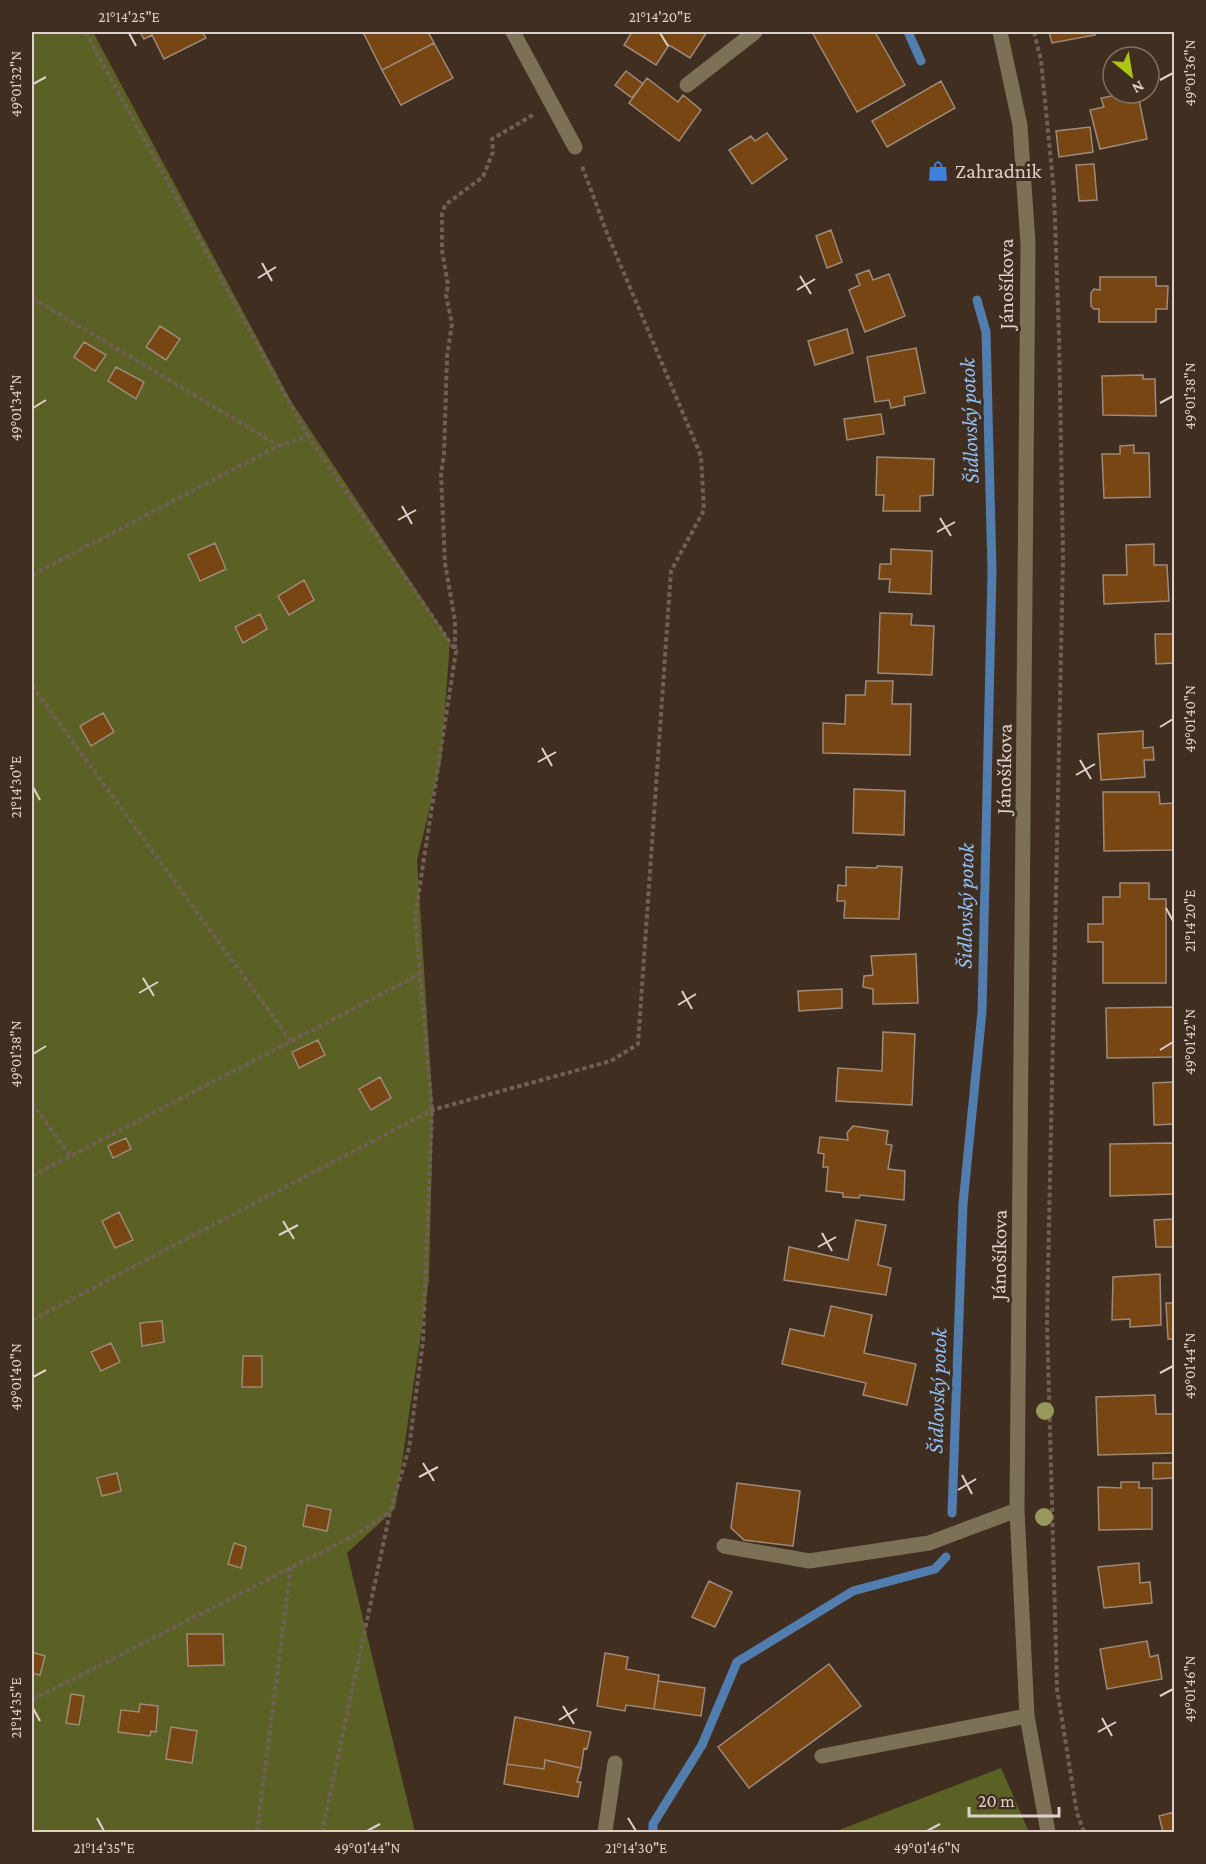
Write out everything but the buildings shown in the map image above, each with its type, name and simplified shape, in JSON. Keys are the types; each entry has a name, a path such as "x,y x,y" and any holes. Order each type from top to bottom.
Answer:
{"street":[{"path":"513,32 575,147"},
{"path":"687,85 755,32"},
{"name":"Jánošíkova","path":"1000,32 1020,125 1028,244 1017,1510 1027,1716 1048,1833"},
{"path":"724,1546 808,1562 929,1543 1017,1510"},
{"path":"822,1756 1027,1716"},
{"path":"605,1833 615,1763"}],"path":[{"path":"85,32 308,436 456,651"},
{"path":"1034,32 1041,60 1054,192 1062,486 1047,1321 1057,1689 1077,1813 1084,1833"},
{"path":"322,1833 390,1512 409,1448 423,1341 432,1110 415,917 456,651 455,621 445,563 441,474 444,455 447,356 452,324 446,295 448,285 442,250 441,214 445,205 483,177 493,152 492,139 552,104"},
{"path":"32,1320 432,1110 611,1061 638,1044 671,571 704,510 701,456 606,233 575,147"},
{"path":"32,297 278,446"},
{"path":"32,575 278,446 308,436"},
{"path":"32,686 291,1041"},
{"path":"32,1176 420,974"},
{"path":"32,1103 70,1156"},
{"path":"32,1700 357,1534 390,1512"},
{"path":"257,1833 291,1566"}],"green space":[{"path":"32,32 93,32 291,401 450,641 441,762 417,860 433,1110 429,1280 395,1509 347,1553 415,1832 32,1832"},
{"path":"1001,1768 1029,1832 834,1832"}],"waterway":[{"name":"Šidlovský potok","path":"908,32 921,61"},
{"name":"Šidlovský potok","path":"952,1513 963,1204 982,1012 992,571 986,332 977,300"},
{"name":"Šidlovský potok","path":"653,1832 653,1824 702,1745 737,1662 853,1591 935,1569 946,1557"}],"place":[{"name":"Zahradnik","path":"938,171"}]}
